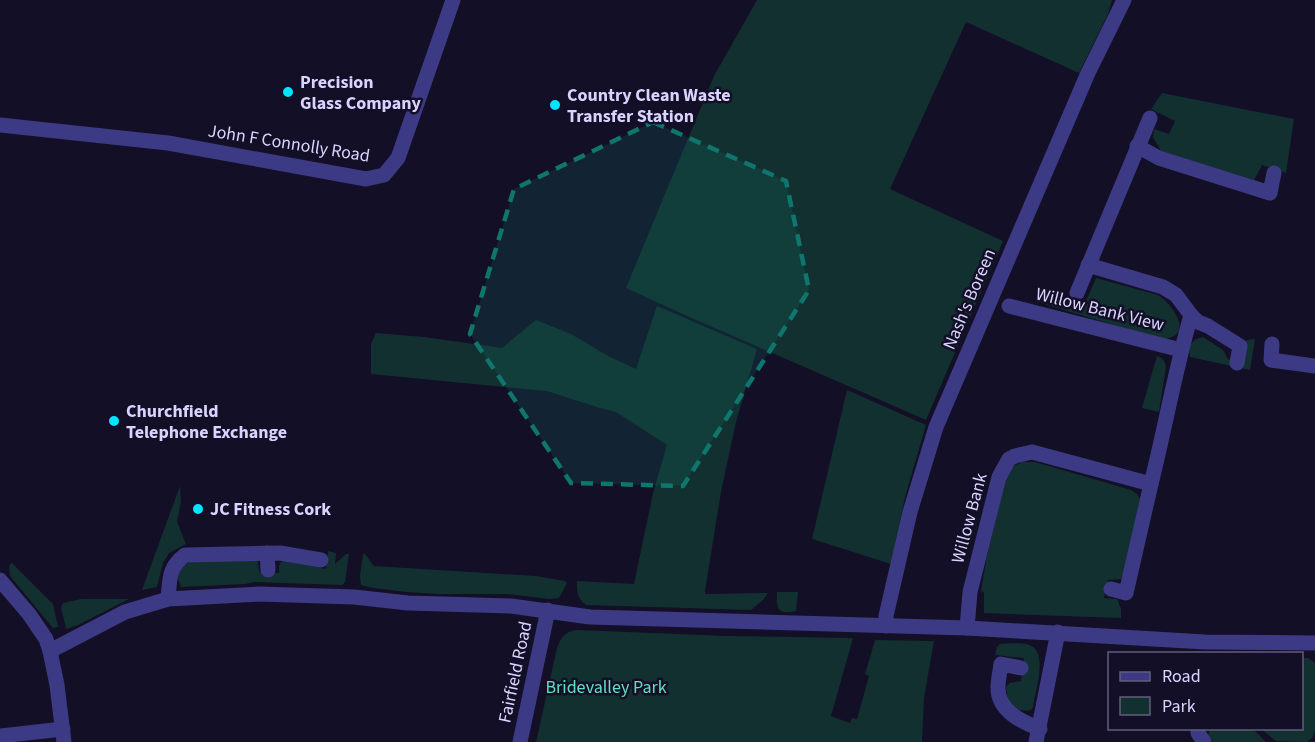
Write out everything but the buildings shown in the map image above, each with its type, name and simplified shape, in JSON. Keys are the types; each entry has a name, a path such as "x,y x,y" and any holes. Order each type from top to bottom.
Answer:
{"street":[{"name":"John F Connolly Road","path":"0,125 168,143 366,179 384,175 398,158 453,0"},
{"name":"Nash's Boreen","path":"886,626 886,616 910,512 936,427 1084,83 1124,0"},
{"name":"Willow Bank View","path":"1077,293 1150,118"},
{"path":"1137,146 1159,158 1270,193 1274,173"},
{"name":"Willow Bank View","path":"1088,265 1163,287 1176,295 1198,322 1240,346 1237,363"},
{"name":"Willow Bank View","path":"1009,306 1181,350 1191,315"},
{"path":"1272,344 1271,360 1315,366"},
{"path":"1111,589 1126,592 1181,350"},
{"name":"Willow Bank","path":"967,628 970,592 999,477 1009,459 1032,452 1151,484"},
{"path":"267,553 268,570"},
{"path":"168,599 171,571 174,564 185,555 280,553 321,560"},
{"path":"0,580 46,639 64,736 0,736"},
{"path":"50,651 125,612 168,599 259,594 354,597 408,603 511,606 590,617 967,628 1205,642 1315,643"},
{"name":"Fairfield Road","path":"520,742 548,610"},
{"path":"1021,668 1001,664 998,687 1000,698 1005,709 1038,735 1058,632"}],"highlighted area":[{"path":"653,122 786,181 809,290 683,486 571,483 470,334 514,189"}],"green space":[{"path":"757,0 1112,0 1108,14 1079,73 966,22 890,189 1003,241 926,420 626,288 714,76"},
{"path":"1162,93 1294,119 1286,173 1262,165 1254,180 1161,151 1153,137 1154,129 1169,134 1175,121 1151,109"},
{"path":"1096,278 1158,295 1176,314 1179,322 1177,334 1171,338 1160,339 1041,303 1040,291 1083,308"},
{"path":"657,306 757,349 736,422 721,492 705,591 705,594 768,593 751,610 586,605 581,600 577,592 577,581 634,584 653,493 667,445 616,412 547,391 371,374 371,344 376,333 502,348 536,320 571,334 636,369"},
{"path":"1203,337 1223,350 1228,359 1240,364 1247,340 1255,339 1250,370 1190,357 1189,346 1196,339"},
{"path":"1157,356 1163,360 1166,367 1159,412 1142,408"},
{"path":"847,390 926,425 905,497 891,564 812,539"},
{"path":"1022,462 1049,466 1131,490 1137,494 1140,499 1124,574 1121,579 1108,580 1104,598 1117,599 1121,609 1121,618 984,613 984,593 981,591 987,555 1007,475 1012,467"},
{"path":"180,486 181,502 177,522 186,544 169,553 163,563 157,587 142,590"},
{"path":"328,551 336,553 335,564 349,554 345,582 342,585 254,582 181,587 177,577 180,568 191,561 257,560 259,572 279,573 281,562 286,561 326,569"},
{"path":"363,554 374,566 536,576 567,583 559,598 549,599 507,594 438,594 373,588 361,585"},
{"path":"12,563 53,604 58,627 53,628 10,576 9,566"},
{"path":"777,592 798,592 796,611 785,612 779,609"},
{"path":"81,599 129,599 66,629 61,607 63,603"},
{"name":"Bridevalley Park","path":"576,630 853,638 831,716 850,723 852,718 857,719 869,676 865,674 875,640 934,641 924,698 922,742 536,742 557,648 564,636"},
{"path":"1000,644 1029,645 1038,655 1039,673 1031,710 1018,709 1008,702 1006,687 1010,683 1021,681 1024,658 995,655"},
{"path":"1303,658 1308,658 1315,663 1315,730 1313,737 1307,742 1276,741 1262,730 1303,730"},
{"path":"1210,730 1254,730 1266,742 1214,742 1208,735"}],"place":[{"name":"Precision Glass Company","path":"288,92"},
{"name":"Country Clean Waste Transfer Station","path":"555,105"},
{"name":"Churchfield Telephone Exchange","path":"114,421"},
{"name":"JC Fitness Cork","path":"198,509"}]}
